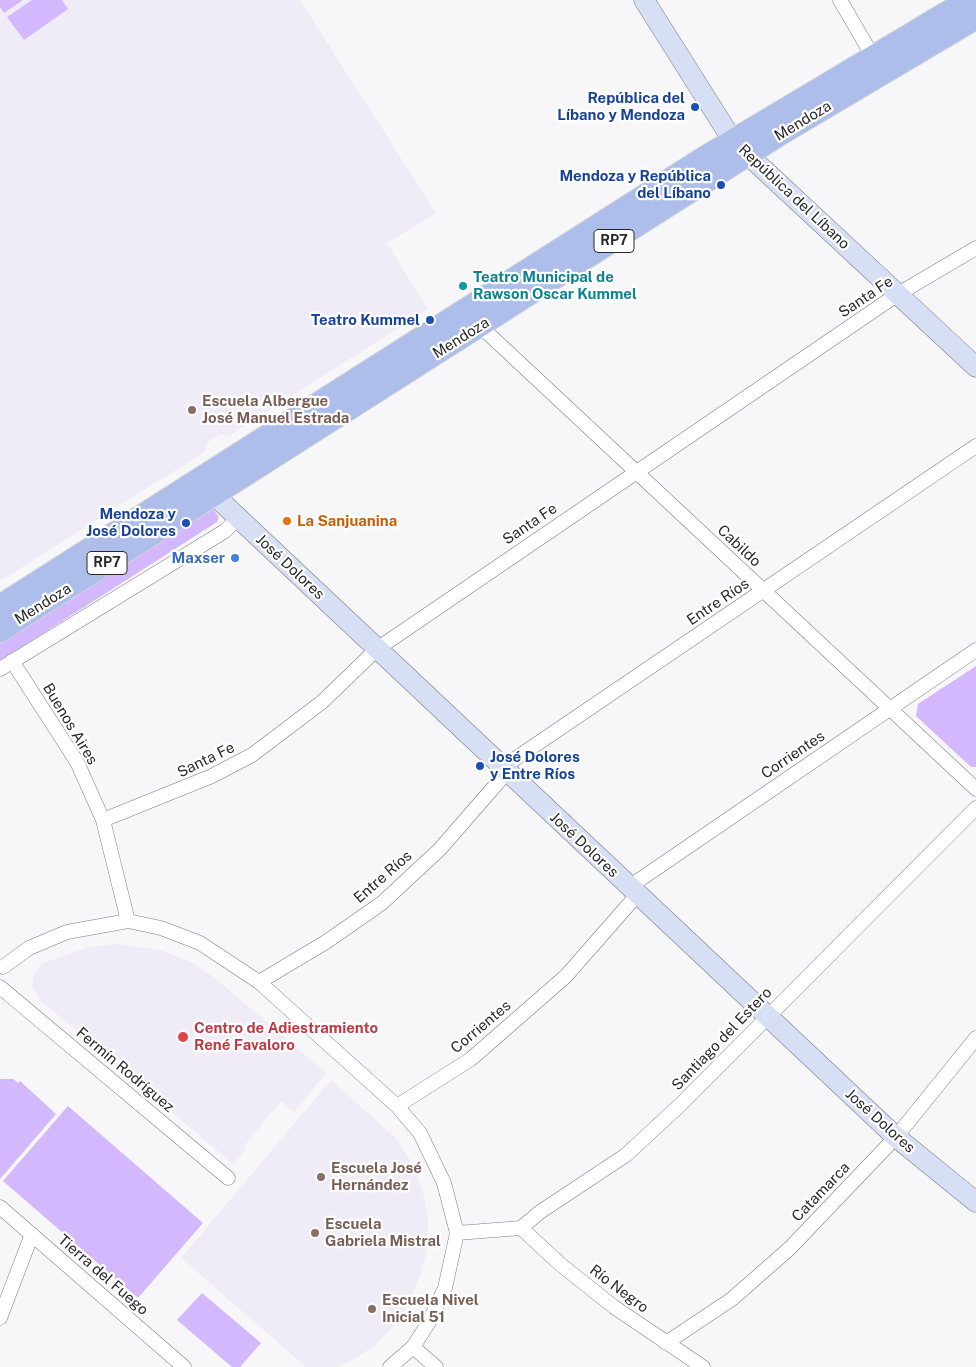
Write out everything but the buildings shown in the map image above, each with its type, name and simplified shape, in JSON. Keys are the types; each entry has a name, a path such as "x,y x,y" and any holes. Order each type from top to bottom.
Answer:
{"main road":[{"name":"Mendoza","path":"0,631 456,316 490,294 741,148 878,65 968,0"},
{"name":"Mendoza","path":"878,65 976,18"},
{"name":"Mendoza","path":"0,606 480,326 741,148"}],"street":[{"name":"República del Líbano","path":"644,0 741,148 976,367"},
{"path":"840,0 878,65"},
{"name":"Santa Fe","path":"103,820 195,784 252,755 322,702 377,649 898,294 976,248"},
{"path":"480,326 490,294"},
{"name":"Cabildo","path":"456,316 480,326 976,789"},
{"name":"Entre Ríos","path":"259,982 326,942 382,904 440,849 505,770 763,590 976,446"},
{"name":"José Dolores","path":"208,486 238,518 766,1016 896,1137 976,1202"},
{"path":"6,665 224,531 238,518"},
{"name":"Corrientes","path":"397,1106 471,1059 566,976 633,891 976,650"},
{"name":"Buenos Aires","path":"6,665 77,762 103,820 128,921"},
{"name":"Santiago del Estero","path":"522,1228 540,1212 626,1155 681,1104 766,1016 976,808"},
{"path":"0,988 5,978 1,965 28,948 67,932 128,921 161,928 200,943 259,982 397,1106 420,1134 444,1183 458,1233 445,1288 429,1322 413,1347 390,1367"},
{"name":"Fermín Rodríguez","path":"0,988 228,1178"},
{"name":"Catamarca","path":"666,1344 732,1299 782,1254 896,1137 976,1038"},
{"name":"Tierra del Fuego","path":"0,1207 178,1365"},
{"path":"458,1233 522,1228"},
{"name":"Río Negro","path":"522,1228 560,1264 666,1344 704,1367"},
{"path":"0,1318 32,1234"},
{"path":"413,1347 436,1367"}],"shaded area":[{"path":"0,0 300,0 436,213 387,243 428,309 227,437 222,434 217,436 206,444 206,451 0,581"},
{"path":"0,0 23,0 4,13 0,7"},
{"path":"32,0 62,0 68,9 24,40 7,17"},
{"path":"212,508 219,517 217,522 0,661 0,641"},
{"path":"976,666 976,767 971,767 916,716 918,704"},
{"name":"Centro de Adiestramiento René Favaloro","path":"116,944 160,950 191,962 215,978 326,1073 294,1112 281,1101 244,1146 246,1149 233,1164 40,1000 32,987 34,974 41,964 86,948"},
{"path":"0,1079 13,1079 18,1083 20,1081 56,1114 0,1179"},
{"name":"Escuela Gabriela Mistral","path":"331,1080 396,1138 412,1163 422,1189 428,1218 428,1247 420,1276 407,1308 393,1327 374,1346 348,1363 337,1367 306,1367 181,1258"},
{"path":"68,1106 203,1223 138,1298 3,1181"},
{"path":"202,1293 261,1343 240,1367 232,1367 177,1320"}],"place":[{"name":"República del Líbano y Mendoza","path":"695,107"},
{"name":"Mendoza y República del Líbano","path":"721,185"},
{"name":"Teatro Municipal de Rawson Oscar Kummel","path":"463,286"},
{"name":"Teatro Kummel","path":"430,320"},
{"name":"Escuela Albergue José Manuel Estrada","path":"192,410"},
{"name":"La Sanjuanina","path":"287,521"},
{"name":"Mendoza y José Dolores","path":"186,523"},
{"name":"Maxser","path":"235,558"},
{"name":"José Dolores y Entre Ríos","path":"480,766"},
{"name":"Centro de Adiestramiento René Favaloro","path":"183,1037"},
{"name":"Escuela José Hernández","path":"321,1177"},
{"name":"Escuela Gabriela Mistral","path":"315,1233"},
{"name":"Escuela Nivel Inicial 51","path":"372,1309"}]}
